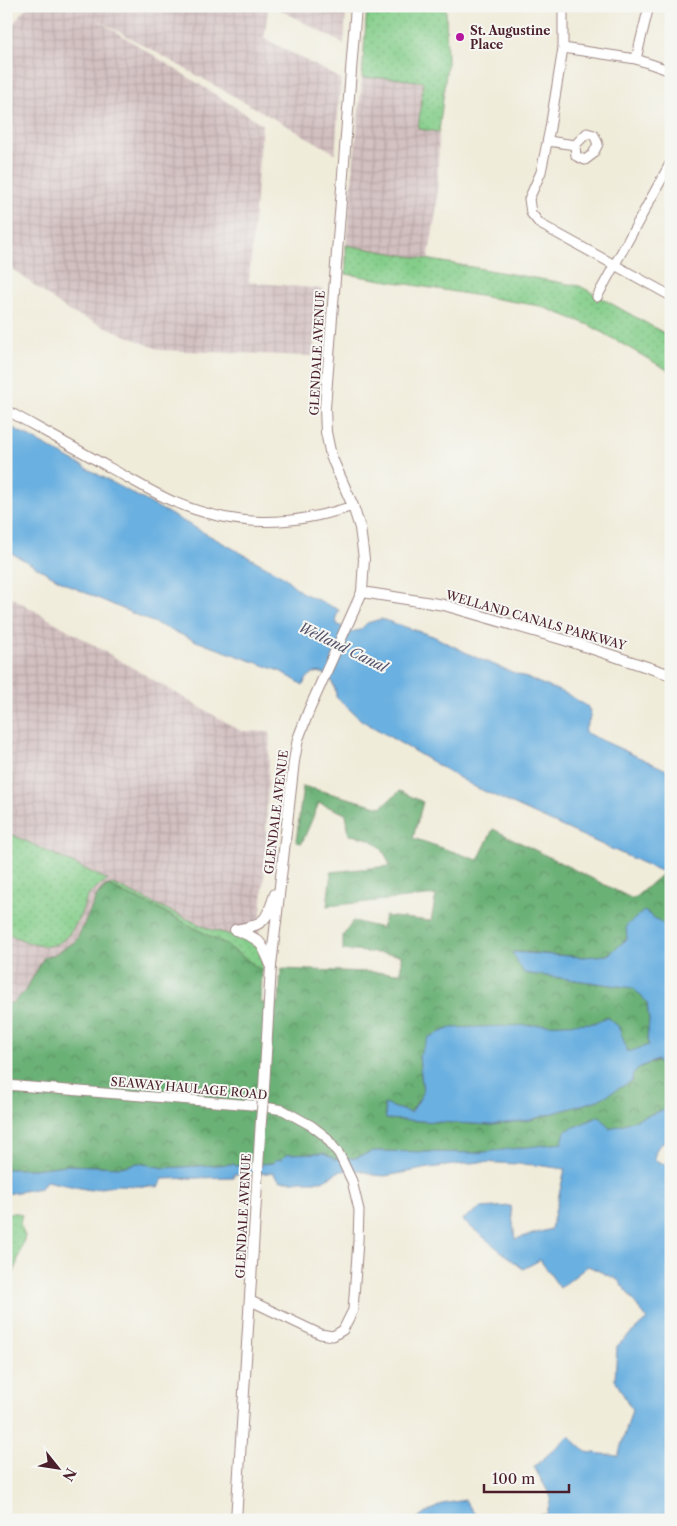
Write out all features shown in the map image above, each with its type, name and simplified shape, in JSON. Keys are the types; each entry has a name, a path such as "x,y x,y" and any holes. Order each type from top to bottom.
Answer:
{"main road":[{"name":"GLENDALE AVENUE","path":"236,1520 271,966 294,761 298,739 362,592 363,544 353,506 329,450 325,408 356,6"},
{"name":"WELLAND CANALS PARKWAY","path":"362,592 444,605 575,642 671,675"},
{"path":"271,966 264,946 258,939 235,930 259,924 264,920 270,908 281,873"}],"street":[{"path":"563,6 563,48 548,141 541,172 529,199 530,213 540,224 671,296"},
{"path":"636,59 649,6"},
{"path":"563,48 636,59 671,71"},
{"path":"548,141 574,145"},
{"path":"597,297 671,162"},
{"path":"6,410 160,495 202,512 227,518 270,522 309,518 353,506"},
{"name":"SEAWAY HAULAGE ROAD","path":"6,1085 252,1105 284,1110 325,1136 339,1154 352,1181 359,1210 353,1310 344,1330 333,1336 320,1334 251,1301"}],"shaded area":[{"path":"28,6 269,6 264,38 341,79 335,153 93,17 262,124 249,282 323,289 312,356 160,350 68,311 6,264 6,32"},
{"path":"273,6 346,6 344,44"},
{"path":"362,78 392,78 423,82 419,129 439,132 437,206 428,260 346,245"},
{"path":"6,594 241,731 270,732 264,879 253,1002 6,1014"}],"green space":[{"path":"367,6 446,6 447,65 439,132 418,129 423,82 392,78 362,78"},
{"path":"346,245 580,286 671,337 671,372 589,325 540,306 346,274"},
{"path":"303,786 381,807 400,791 423,802 413,838 478,860 493,829 633,899 663,873 671,876 671,929 644,911 634,929 610,953 579,956 513,952 524,973 633,988 647,1002 649,1021 647,1040 649,1045 628,1053 618,1026 607,1017 594,1023 419,1056 423,1093 410,1113 384,1104 386,1119 491,1125 530,1120 598,1100 636,1069 658,1060 669,1080 671,1080 671,1107 610,1129 562,1143 510,1150 476,1153 374,1151 355,1158 335,1160 324,1153 282,1159 274,1163 234,1166 234,1164 164,1168 138,1163 121,1167 67,1165 34,1169 6,1169 6,1003 13,1003 25,991 44,957 55,954 76,941 97,896 108,886 161,910 228,946 262,971 261,1003 279,1003 281,969 401,973 401,955 343,950 343,936 353,921 382,928 385,916 431,921 436,895 327,906 331,872 390,866 379,846 370,840 349,835 346,814 319,803 302,843 296,842"},
{"path":"13,835 108,880 95,888 90,894 73,929 57,944 49,946 30,943 6,933 6,836"},
{"path":"113,884 209,929 257,942 262,952 262,971 228,946 161,910 108,886 97,896 103,888 107,886"},
{"path":"6,1213 22,1215 20,1223 25,1236 6,1299"}],"water":[{"name":"Welland Canal","path":"6,424 283,576 301,592 339,610 336,617 337,624 351,632 360,630 367,623 381,619 433,636 477,658 567,694 587,706 590,711 590,718 584,732 671,772 671,876 475,787 361,720 336,697 332,682 324,674 318,672 313,674 303,685 280,671 196,641 70,586 6,550"},
{"path":"644,911 671,929 671,1080 669,1080 657,1060 640,1067 634,1073 632,1081 598,1100 530,1120 491,1125 386,1119 384,1104 411,1113 423,1093 419,1056 429,1037 451,1028 594,1023 607,1017 618,1026 628,1052 649,1045 647,1040 649,1021 647,1002 633,988 524,973 512,952 584,957 608,955 627,939 626,926"},
{"path":"671,1107 671,1137 659,1146 655,1160 664,1164 671,1159 671,1520 496,1520 547,1514 551,1497 534,1467 569,1436 586,1452 618,1456 632,1410 615,1380 617,1346 647,1319 618,1280 588,1266 560,1288 540,1260 523,1269 462,1220 480,1208 511,1206 515,1239 551,1229 565,1169 536,1165 480,1162 385,1176 373,1175 360,1170 340,1171 322,1181 281,1181 274,1173 234,1174 234,1177 163,1179 158,1187 118,1185 90,1190 46,1181 41,1188 6,1194 6,1169 34,1169 67,1165 121,1167 138,1163 164,1168 234,1164 235,1166 274,1163 275,1160 282,1159 287,1154 324,1153 335,1159 355,1158 374,1151 476,1153 562,1143 565,1131 600,1116 610,1129"},
{"path":"465,1500 479,1520 414,1520 442,1504"}],"place":[{"name":"St. Augustine Place","path":"460,37"}]}
